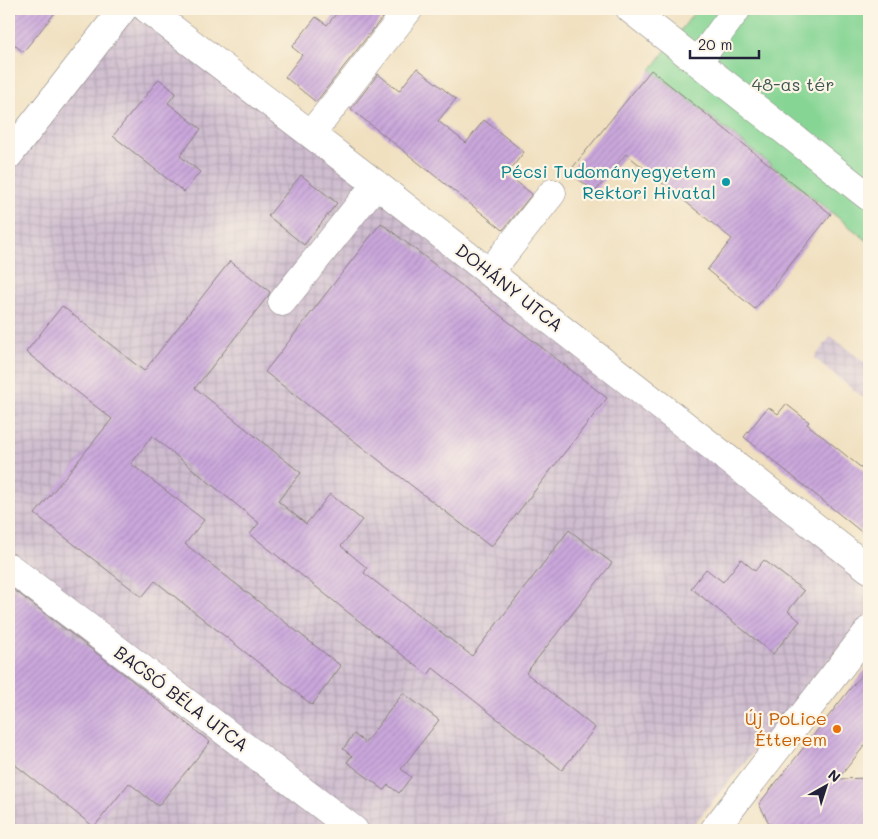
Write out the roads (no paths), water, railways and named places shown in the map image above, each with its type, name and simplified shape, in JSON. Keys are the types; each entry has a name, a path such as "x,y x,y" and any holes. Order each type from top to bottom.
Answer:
{"street":[{"path":"9,155 123,9"},
{"name":"DOHÁNY UTCA","path":"147,9 376,184 869,569"},
{"path":"311,134 409,9"},
{"path":"630,9 869,197"},
{"path":"698,62 737,9"},
{"path":"282,302 376,184"},
{"path":"489,273 552,193"},
{"name":"BACSÓ BÉLA UTCA","path":"9,567 354,830"},
{"path":"714,830 869,630"}],"place":[{"name":"Pécsi Tudományegyetem Rektori Hivatal","path":"726,182"},
{"name":"Új PoLice Étterem","path":"837,729"}],"park label":[{"name":"48-as tér","path":"793,85"}]}
